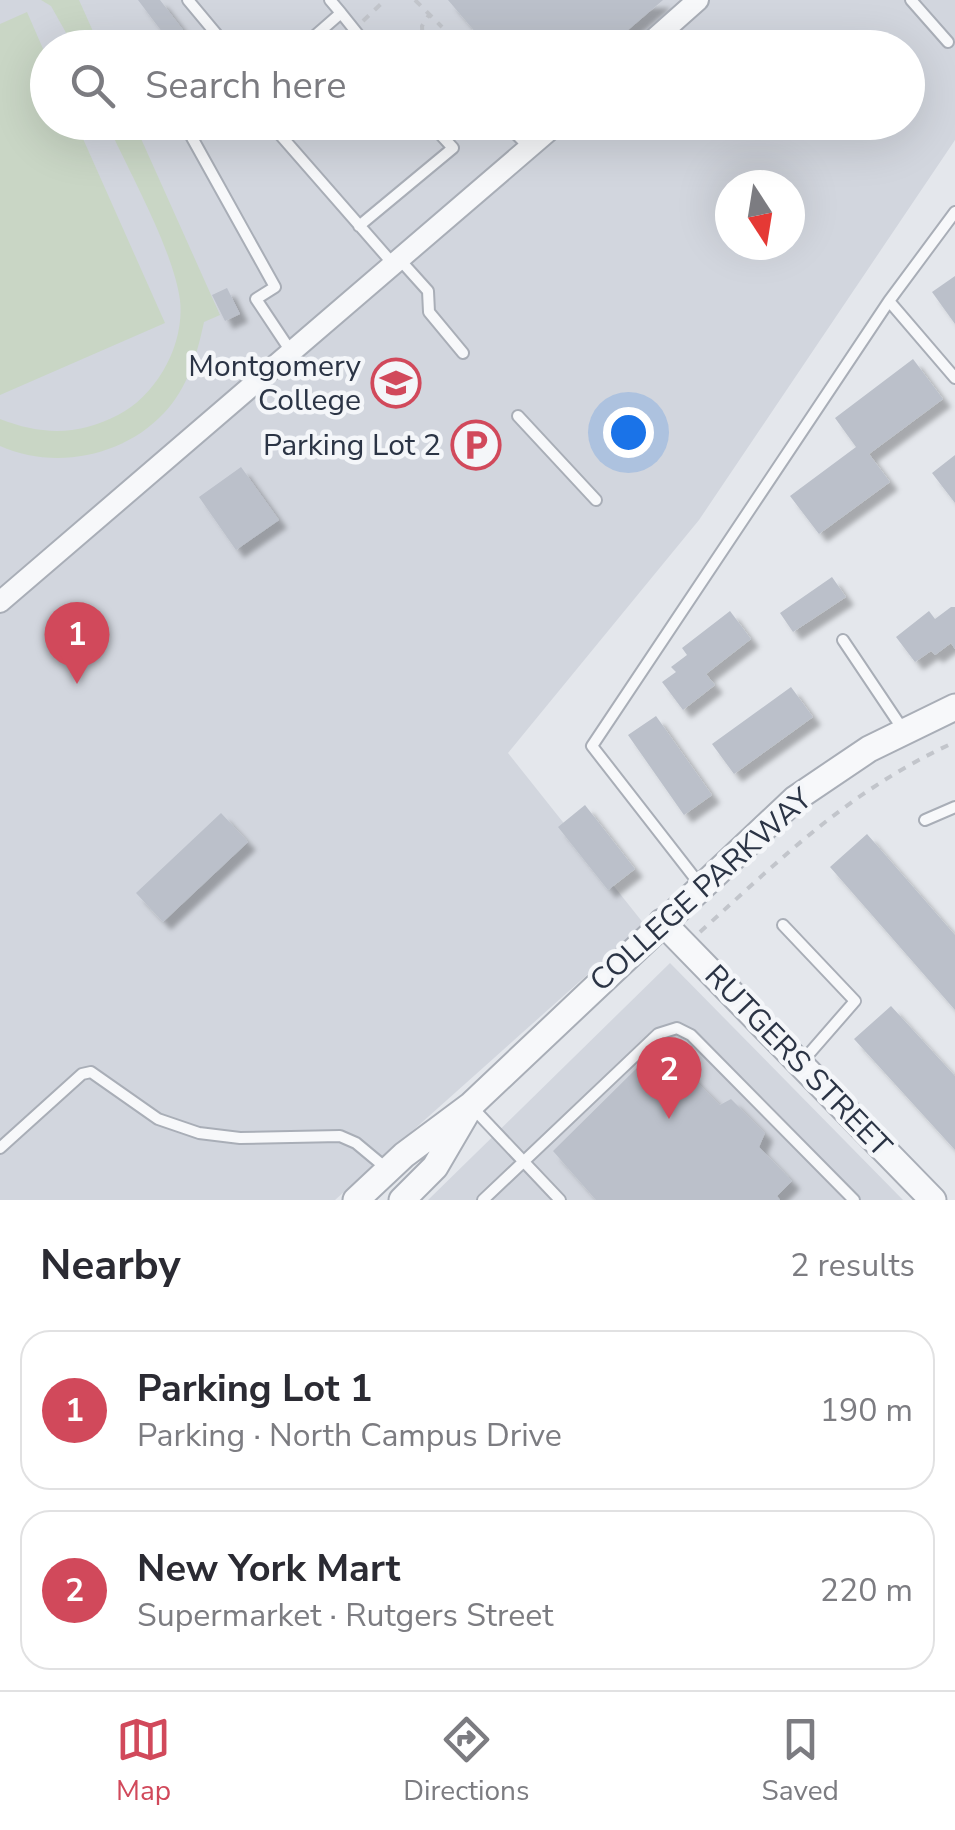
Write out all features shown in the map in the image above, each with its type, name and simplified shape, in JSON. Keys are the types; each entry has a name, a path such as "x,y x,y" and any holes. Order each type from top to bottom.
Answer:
{"street":[{"path":"664,30 698,0"},
{"path":"0,602 539,140"},
{"name":"COLLEGE PARKWAY","path":"356,1200 470,1105 794,799 868,749 955,707"},
{"name":"RUTGERS STREET","path":"662,922 933,1200"},
{"name":"COLLEGE PARKWAY","path":"402,1200 436,1168 470,1105"}],"lane":[{"path":"188,0 213,30"},
{"path":"330,0 354,29"},
{"path":"911,0 948,42"},
{"path":"322,30 342,13"},
{"path":"193,140 275,287 256,299 292,354"},
{"path":"285,140 359,226 428,291 429,312 463,353"},
{"path":"359,226 453,148 446,140"},
{"path":"522,140 530,148"},
{"path":"701,886 592,746 889,301 955,212"},
{"path":"889,301 955,378"},
{"path":"518,416 596,500"},
{"path":"842,640 904,732"},
{"path":"925,820 955,807"},
{"path":"783,925 855,1001 800,1064"},
{"path":"483,1200 658,1034 677,1028 691,1035 854,1200"},
{"path":"0,1148 82,1074 92,1072 158,1119 199,1132 240,1138 340,1136 388,1170"},
{"path":"470,1105 560,1200"}],"path":[{"path":"354,29 385,0"},
{"path":"415,0 442,27"},
{"path":"422,30 429,14"},
{"path":"685,945 815,827 863,792 955,742"}],"shaded area":[{"name":"Montgomery College","path":"0,0 955,0 955,140 699,520 508,753 644,924 335,1200 0,1200"},
{"path":"670,963 903,1200 428,1200"}],"green space":[{"path":"41,0 79,0 92,30 64,30 51,6"},
{"path":"27,12 35,30 30,30 30,140 84,140 165,323 0,395 0,24"},
{"path":"115,140 142,140 220,315 204,322 195,358 172,403 129,440 87,455 43,457 0,446 0,419 45,430 88,427 132,406 156,381 178,334 180,300 169,258"}],"building":[{"path":"138,0 160,0 183,30 161,30"},
{"path":"448,0 663,0 628,30 474,30"},
{"path":"955,276 955,324 932,292"},
{"path":"227,288 240,314 225,321 212,295"},
{"path":"913,359 943,399 869,454 890,482 819,534 790,496 856,447 835,418"},
{"path":"955,455 955,503 932,473"},
{"path":"241,467 279,520 236,550 199,497"},
{"path":"832,577 846,597 793,632 780,613"},
{"path":"955,607 955,649 951,643 935,655 931,651 915,662 896,637 929,611 935,619"},
{"path":"730,611 751,639 706,674 715,685 683,710 662,682 676,672 671,667 687,655 682,648"},
{"path":"791,687 813,717 734,774 712,744"},
{"path":"656,716 712,795 684,815 628,735"},
{"path":"585,805 635,869 608,890 558,827"},
{"path":"221,813 248,842 163,922 136,893"},
{"path":"867,834 955,935 955,1010 830,867"},
{"path":"891,1006 955,1076 955,1150 854,1039"},
{"path":"676,1061 720,1105 731,1099 765,1133 759,1147 792,1181 777,1196 780,1200 596,1200 553,1151 643,1062 659,1078"}],"place":[{"name":"Montgomery College","path":"396,383"},
{"name":"Parking Lot 2","path":"476,445"},
{"name":"Parking Lot 1","path":"77,684"},
{"name":"New York Mart","path":"669,1119"}]}
